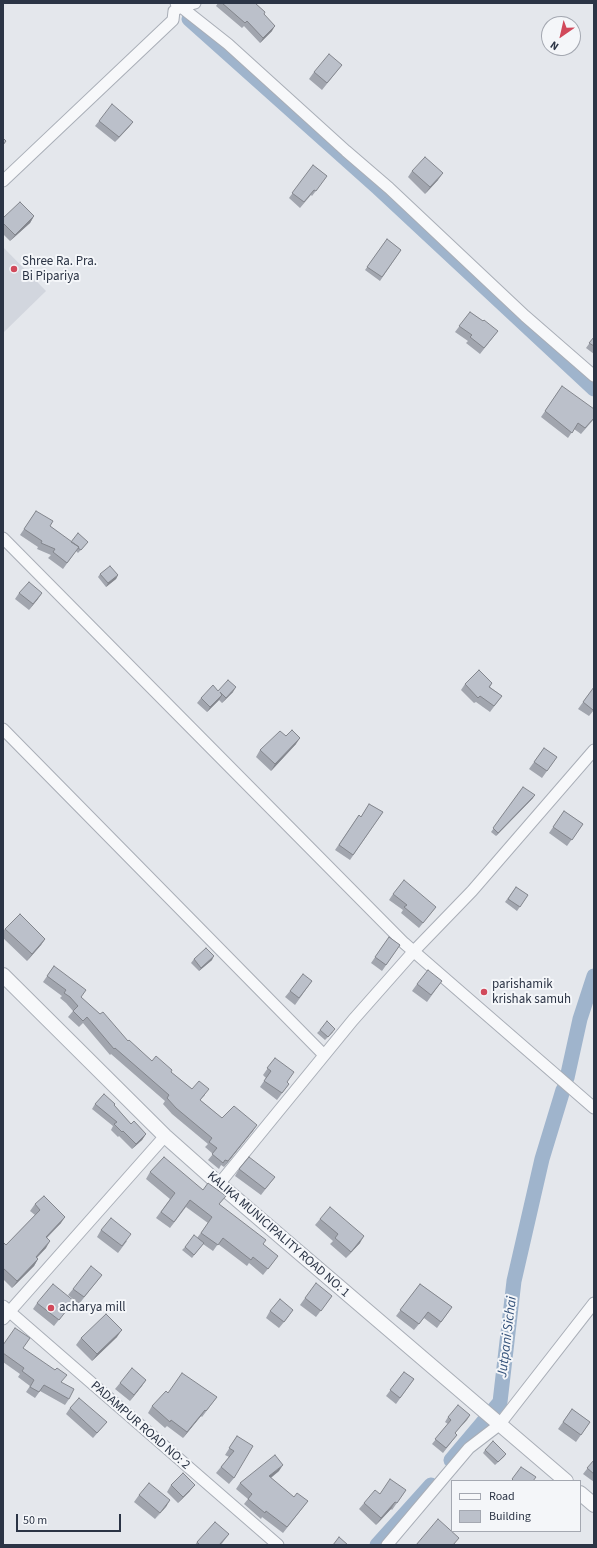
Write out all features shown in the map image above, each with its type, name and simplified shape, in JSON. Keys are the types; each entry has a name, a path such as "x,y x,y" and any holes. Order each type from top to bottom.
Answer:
{"street":[{"path":"177,7 195,3"},
{"path":"3,182 173,20 177,7"},
{"path":"177,7 228,44 389,188 525,316 594,376"},
{"path":"3,538 414,952 594,1108"},
{"path":"3,729 324,1055"},
{"path":"219,1184 353,1020 414,952 472,892 594,750"},
{"name":"KALIKA MUNICIPALITY ROAD NO: 1","path":"3,975 165,1136 499,1425 565,1480"},
{"path":"5,1312 165,1136"},
{"path":"387,1545 469,1448 499,1425 594,1303"},
{"name":"PADAMPUR ROAD NO: 2","path":"5,1312 278,1545"},
{"path":"581,1494 594,1505"}],"shaded area":[{"name":"Shree Ra. Pra. Bi Pipariya","path":"3,247 46,291 3,333"}],"building":[{"path":"222,3 255,3 265,12 264,14 275,26 263,38 247,21 245,23"},
{"path":"329,54 342,65 327,83 314,72"},
{"path":"112,104 133,122 119,137 99,121"},
{"path":"3,138 6,141 3,145"},
{"path":"425,157 443,173 430,187 412,171"},
{"path":"313,165 327,176 316,191 314,190 304,202 292,193"},
{"path":"20,202 34,216 15,235 3,223 3,218"},
{"path":"387,239 401,250 382,277 367,267"},
{"path":"470,312 483,321 484,320 498,331 484,348 470,337 472,335 459,326"},
{"path":"594,337 594,346 589,343"},
{"path":"562,386 594,409 594,418 585,428 578,423 572,433 545,411"},
{"path":"36,511 53,521 50,526 79,547 67,563 53,552 55,549 41,543 42,541 24,529"},
{"path":"78,533 88,542 81,550 71,542"},
{"path":"110,566 118,575 108,583 100,574"},
{"path":"29,582 42,593 33,604 19,593"},
{"path":"479,670 492,683 489,687 502,696 494,706 480,696 478,698 465,684"},
{"path":"228,680 236,687 226,698 220,692 222,695 210,707 201,698 213,685 218,691"},
{"path":"594,687 594,709 593,710 583,702"},
{"path":"292,730 300,738 275,764 260,750 280,731 286,736"},
{"path":"544,748 557,757 547,771 534,762"},
{"path":"523,787 535,795 498,833 493,828"},
{"path":"369,804 383,812 353,855 339,845 359,815 361,817"},
{"path":"564,811 583,824 572,840 553,827"},
{"path":"404,880 436,907 423,923 404,907 407,905 393,894"},
{"path":"516,887 528,895 520,907 508,899"},
{"path":"20,914 45,939 32,954 5,929"},
{"path":"389,937 400,945 386,965 375,957"},
{"path":"206,948 214,956 201,968 194,959"},
{"path":"54,966 86,990 81,997 100,1014 103,1012 128,1041 129,1040 152,1061 156,1056 172,1070 171,1072 192,1089 199,1081 209,1089 200,1100 222,1118 234,1106 257,1125 228,1161 225,1160 223,1163 212,1154 217,1148 209,1142 212,1138 176,1108 167,1098 169,1095 115,1048 114,1049 87,1017 83,1021 73,1011 78,1006 64,993 66,990 47,976"},
{"path":"428,970 442,981 431,995 417,984"},
{"path":"303,974 312,981 299,998 290,991"},
{"path":"327,1021 335,1029 328,1037 320,1030"},
{"path":"275,1058 294,1072 287,1082 289,1084 282,1093 264,1081 271,1071 267,1068"},
{"path":"104,1094 115,1104 114,1105 131,1124 134,1121 146,1134 136,1144 114,1124 117,1122 95,1104"},
{"path":"164,1157 203,1190 208,1183 226,1196 219,1204 266,1240 263,1244 278,1256 268,1269 253,1257 251,1260 223,1238 218,1245 201,1233 212,1217 190,1200 174,1222 161,1212 175,1193 150,1172"},
{"path":"249,1157 275,1177 265,1189 239,1169"},
{"path":"44,1196 65,1217 46,1237 50,1241 36,1257 38,1259 17,1281 3,1268 3,1242 6,1245 40,1210 35,1204"},
{"path":"330,1207 364,1236 351,1252 335,1238 338,1234 320,1219"},
{"path":"111,1218 131,1234 122,1246 101,1230"},
{"path":"194,1235 204,1243 194,1255 185,1247"},
{"path":"91,1266 102,1275 84,1297 73,1289"},
{"path":"316,1283 332,1296 321,1311 305,1298"},
{"name":"acharya mill","path":"53,1284 74,1301 59,1320 37,1303"},
{"path":"420,1284 452,1307 441,1322 428,1312 419,1324 400,1310"},
{"path":"280,1299 293,1310 284,1322 270,1311"},
{"path":"106,1314 122,1330 97,1354 81,1338"},
{"path":"15,1328 30,1338 23,1348 55,1370 57,1368 67,1375 61,1382 74,1389 69,1399 44,1385 39,1392 30,1387 34,1380 22,1371 24,1368 3,1353 3,1345"},
{"path":"132,1368 146,1380 134,1395 120,1383"},
{"path":"404,1372 414,1379 400,1398 390,1390"},
{"path":"182,1373 217,1397 187,1432 171,1420 170,1422 152,1406 166,1391 168,1393"},
{"path":"79,1398 107,1422 97,1433 70,1408"},
{"path":"458,1405 470,1415 455,1433 457,1435 446,1448 435,1439 451,1420 448,1417"},
{"path":"572,1409 590,1422 581,1435 563,1422"},
{"path":"237,1436 253,1446 234,1478 221,1467 234,1451 229,1448"},
{"path":"493,1441 506,1454 498,1462 485,1450"},
{"path":"275,1455 283,1465 269,1476 294,1497 297,1493 308,1501 287,1527 266,1511 265,1513 248,1499 252,1494 240,1483"},
{"path":"594,1460 594,1474 587,1468"},
{"path":"521,1467 536,1477 534,1480 512,1479"},
{"path":"183,1473 195,1485 183,1497 171,1485"},
{"path":"390,1479 406,1490 397,1503 395,1502 381,1518 364,1503 375,1490 380,1494"},
{"path":"149,1483 170,1500 160,1513 139,1495"},
{"path":"438,1519 459,1538 453,1545 416,1545"},
{"path":"215,1522 229,1534 219,1545 200,1545 197,1542"},
{"path":"339,1537 348,1545 333,1545"}],"waterway":[{"path":"189,19 377,187 594,389"},
{"path":"567,1078 580,1019 594,976"},
{"name":"Jutpani Sichai","path":"451,1460 500,1402 514,1281 542,1159 563,1090"},
{"name":"Jutpani Sichai","path":"377,1545 431,1485"}],"place":[{"name":"Shree Ra. Pra. Bi Pipariya","path":"14,269"},
{"name":"parishamik krishak samuh","path":"484,992"},
{"name":"acharya mill","path":"51,1308"}]}
